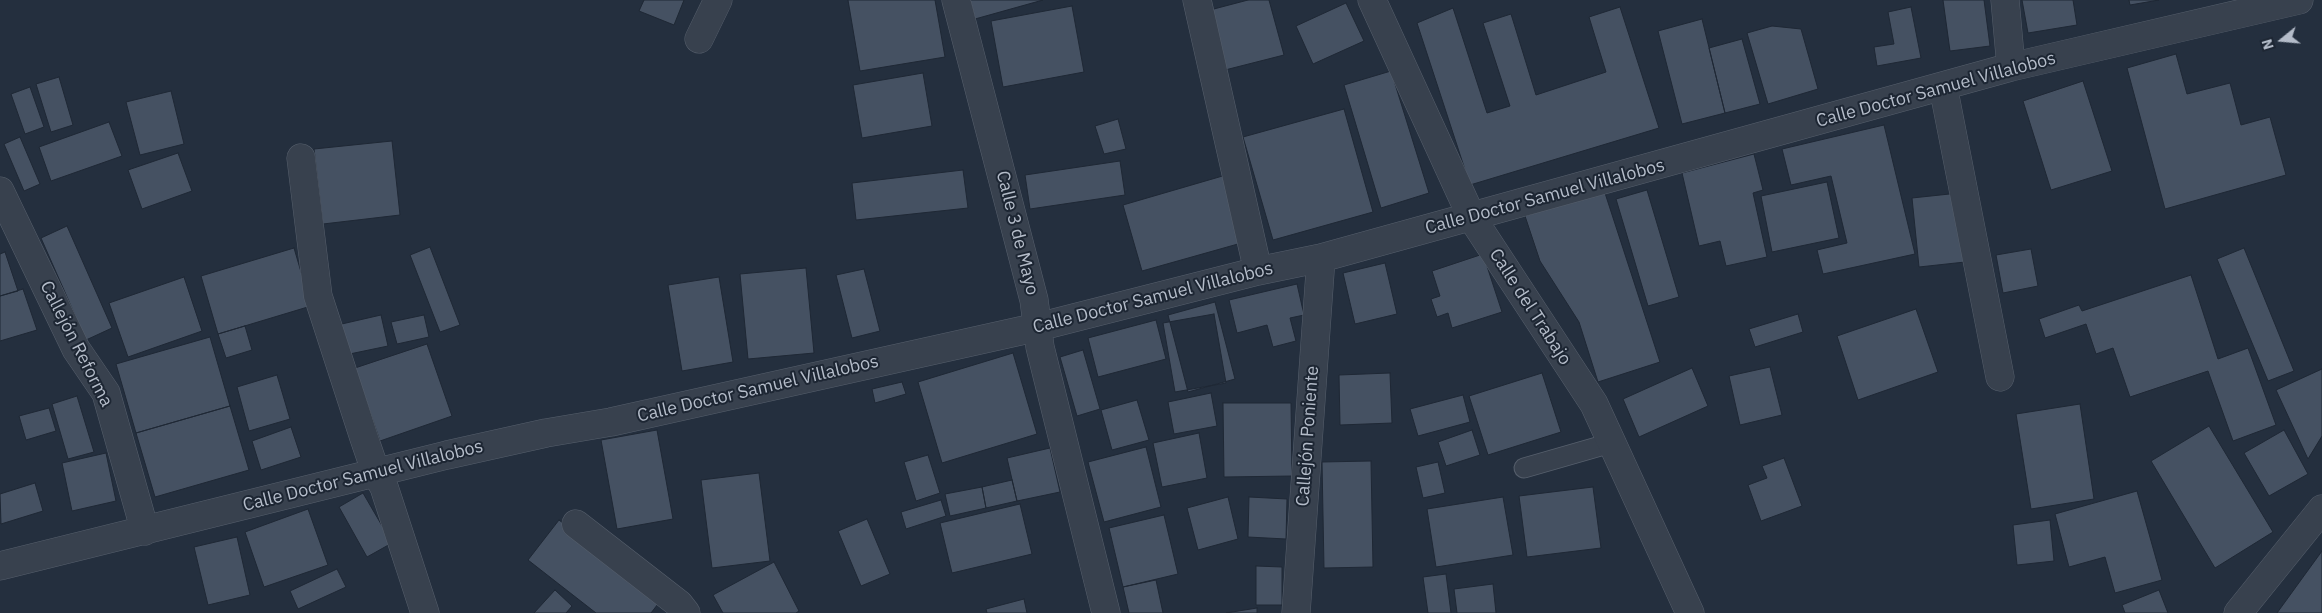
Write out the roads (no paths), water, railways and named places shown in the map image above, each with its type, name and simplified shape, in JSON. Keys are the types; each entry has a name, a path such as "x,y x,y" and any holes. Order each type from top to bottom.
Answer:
{"street":[{"path":"699,39 718,0"},
{"name":"Calle 3 de Mayo","path":"956,0 1034,300 1040,347 1106,613"},
{"path":"1197,0 1258,271"},
{"name":"Calle del Trabajo","path":"1372,0 1472,218 1594,404 1690,613"},
{"path":"2005,0 2011,68"},
{"name":"Calle Doctor Samuel Villalobos","path":"0,566 447,455 546,433 611,422 1038,327 1258,271 1321,258 1472,218 2011,68 2298,0"},
{"path":"1943,86 2000,377"},
{"path":"301,158 318,296 376,473 384,487 396,521 425,613"},
{"name":"Callejón Reforma","path":"0,191 76,349 106,392 145,531"},
{"name":"Callejón Poniente","path":"1296,613 1321,258"},
{"path":"2238,613 2321,514"},
{"path":"576,524 679,604 686,613"}],"lane":[{"path":"1524,468 1611,443"}]}
